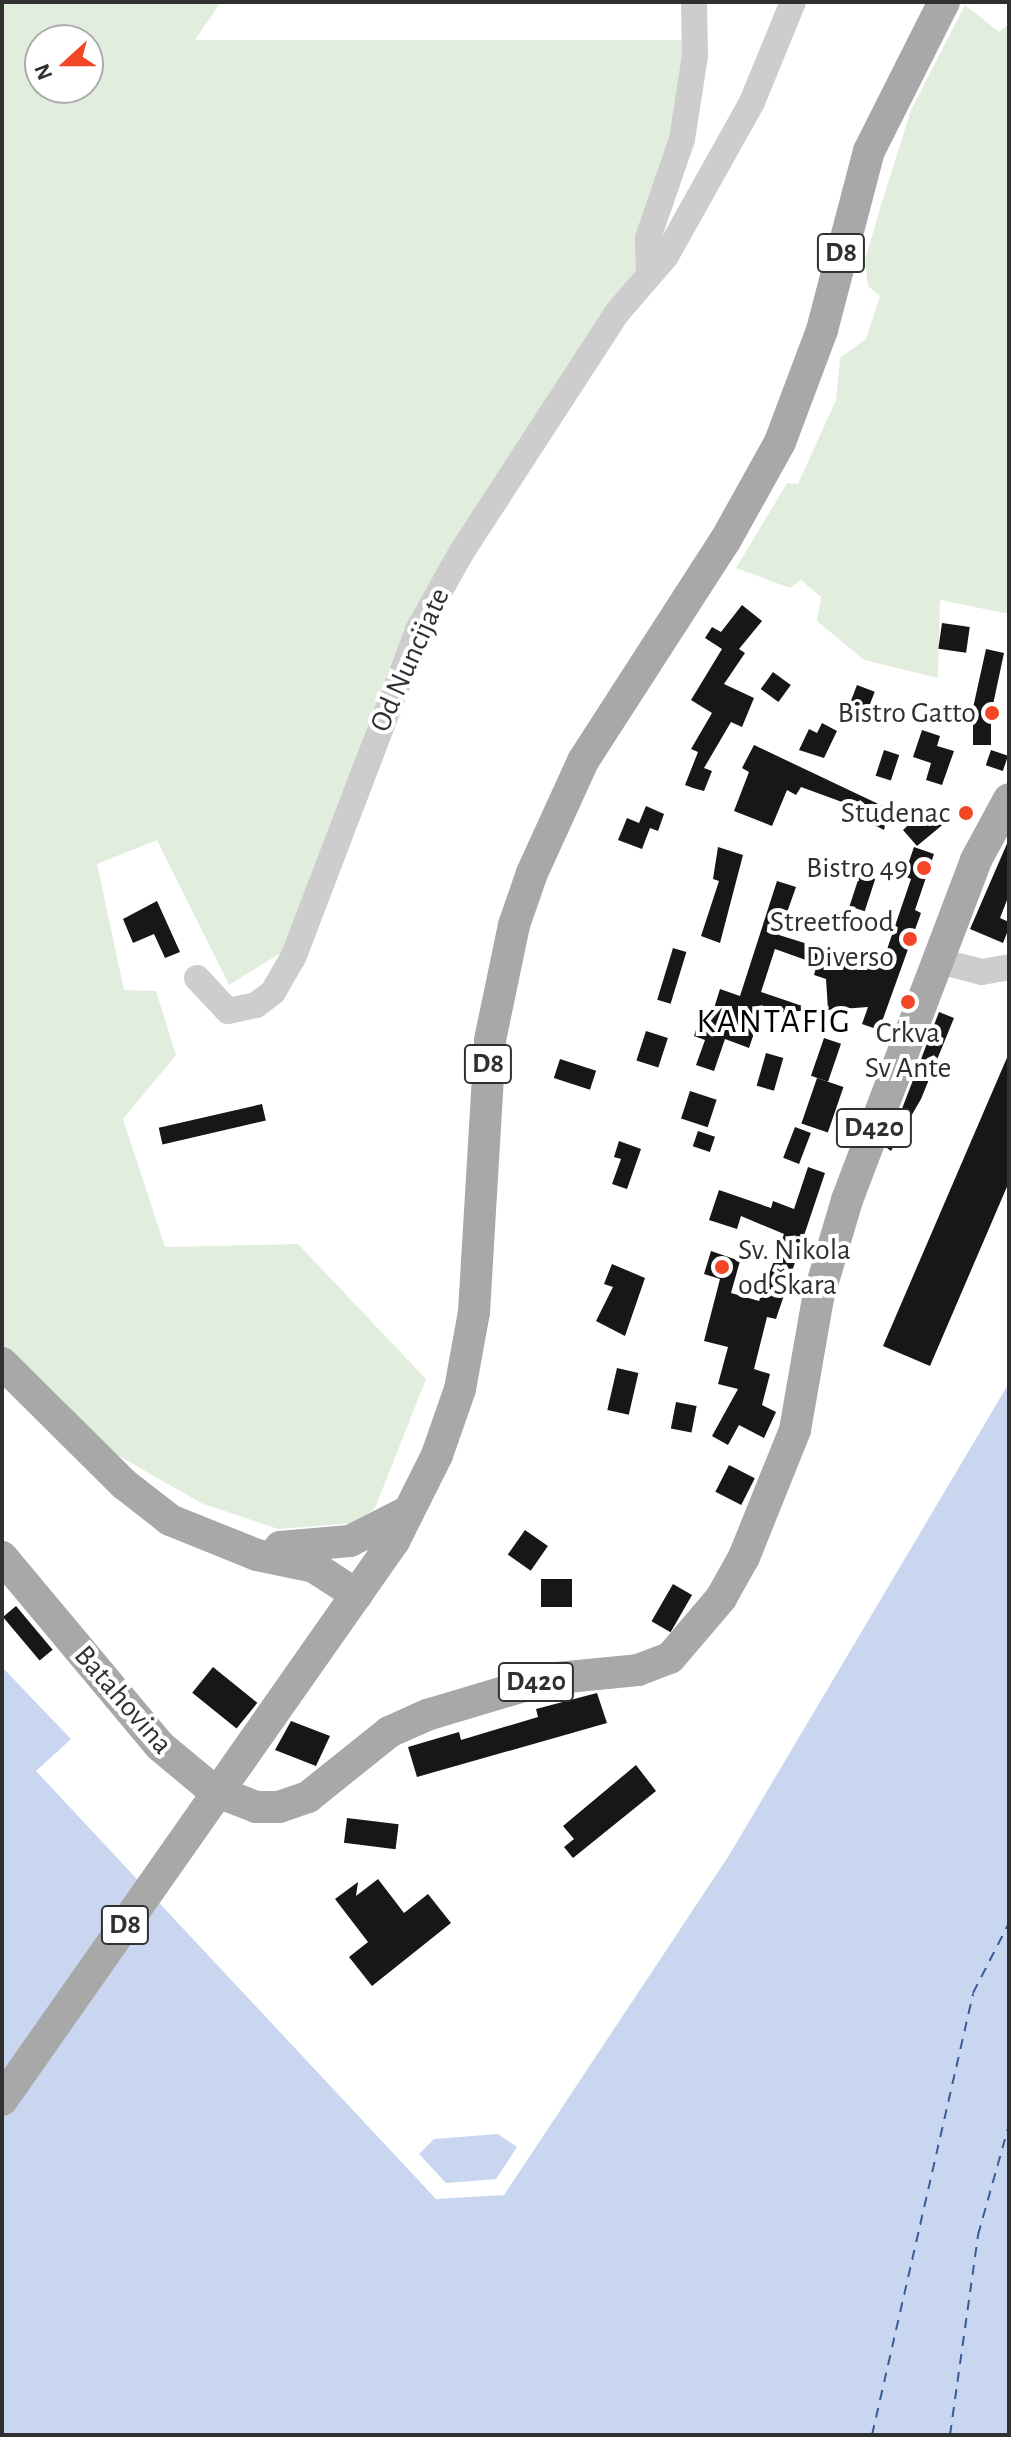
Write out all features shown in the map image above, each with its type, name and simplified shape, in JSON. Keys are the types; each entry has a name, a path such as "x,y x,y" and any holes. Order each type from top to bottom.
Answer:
{"main road":[{"name":"D8","path":"2,2100 361,1590 412,1509 451,1420 468,1350 480,1260 490,1040 514,925 532,873 590,749 739,519 780,442 822,330 869,151 944,2"},
{"name":"D420","path":"939,961 976,860 1009,799"},
{"name":"Batahovina","path":"2,1557 160,1746 226,1798 268,1808 308,1797 404,1724 547,1679 655,1665 682,1648 700,1626 744,1557 795,1430 818,1298 847,1200 939,961"},
{"path":"2,1363 148,1505 194,1533 242,1550 314,1567 361,1590"},
{"path":"242,1550 320,1547 366,1536 412,1509"},
{"path":"320,1547 340,1551 356,1563 361,1590"}],"street":[{"path":"649,273 648,238 682,139 695,56 694,2"},
{"name":"Od Nuncijate","path":"197,978 228,1011 256,1005 273,992 299,944 418,630 461,553 616,314 666,256 752,102 793,2"},
{"path":"939,961 982,972 1009,967"}],"green space":[{"path":"2,2 221,2 195,40 687,40 681,98 640,265 370,718 287,949 229,985 157,840 97,864 124,990 156,991 176,1055 123,1119 165,1247 298,1244 426,1379 375,1508 356,1523 278,1529 201,1503 112,1452 2,1349"},
{"path":"965,5 999,32 1009,24 1009,614 940,600 938,678 864,660 817,621 821,597 801,580 790,588 736,568 787,483 798,484 836,400 840,358 866,339 880,296 868,286 865,260 881,205 911,110"}],"water":[{"path":"1009,1383 1009,2435 2,2435 2,1667 71,1739 36,1771 436,2199 504,2195 728,1857"},
{"path":"498,2134 517,2147 496,2179 446,2183 419,2154 434,2139"}],"building":[{"path":"742,605 762,621 739,649 745,653 724,684 754,698 742,727 731,722 704,768 712,771 704,791 685,785 698,752 691,749 712,713 691,700 722,649 705,638 712,627 721,632"},
{"path":"942,623 970,627 966,653 938,649"},
{"path":"986,649 1004,653 991,714 991,745 973,745 973,708"},
{"path":"773,672 791,685 778,702 761,689"},
{"path":"857,685 875,692 864,721 846,714"},
{"path":"822,723 837,731 824,758 799,750 809,729 817,733"},
{"path":"922,730 940,736 937,746 954,751 942,785 926,780 931,763 913,757"},
{"path":"754,745 889,809 884,830 849,812 853,806 801,787 796,795 787,790 772,826 734,811 749,772 742,768"},
{"path":"884,750 899,755 891,781 876,776"},
{"path":"991,750 1008,756 1003,771 986,765"},
{"path":"646,806 664,814 658,831 650,828 642,849 618,840 627,818 639,823"},
{"path":"920,814 946,822 917,846 903,830"},
{"path":"1009,839 1009,895 1000,918 1009,922 1009,928 1003,943 970,929"},
{"path":"718,847 743,855 720,943 701,936 719,881 713,879"},
{"path":"914,847 934,854 915,910 921,913 879,1030 862,1024 868,1007 828,1010 826,979 814,975 817,964 775,949 761,992 814,1010 754,1014 760,1016 749,1048 725,1039 714,1071 696,1065 705,1040 694,1036 700,1017 710,1021 720,989 740,996 777,881 796,887 779,935 881,967 911,879 904,876"},
{"path":"860,874 875,879 865,911 849,906"},
{"path":"157,901 180,952 165,958 154,934 133,943 123,919"},
{"path":"673,948 686,952 671,1004 657,1000"},
{"path":"939,1012 954,1018 921,1099 891,1151 887,1148"},
{"path":"646,1031 668,1038 658,1068 636,1060"},
{"path":"824,1038 841,1044 828,1082 811,1076"},
{"path":"766,1053 783,1058 774,1091 757,1086"},
{"path":"1009,1053 1009,1182 930,1366 883,1346"},
{"path":"560,1059 596,1071 590,1090 554,1078"},
{"path":"817,1078 843,1087 828,1133 801,1123"},
{"path":"690,1091 717,1100 708,1127 681,1119"},
{"path":"262,1104 266,1121 163,1144 159,1128"},
{"path":"795,1127 811,1133 799,1164 783,1158"},
{"path":"698,1131 715,1137 710,1152 693,1146"},
{"path":"619,1141 641,1149 627,1189 612,1184 621,1159 614,1157"},
{"path":"808,1167 825,1173 776,1319 767,1317 754,1369 770,1374 762,1405 776,1412 764,1438 739,1425 728,1445 712,1436 738,1389 718,1384 728,1347 704,1341 720,1279 704,1274 711,1251 740,1261 731,1293 759,1301 784,1234 741,1216 737,1229 709,1220 719,1190 771,1208 773,1201 794,1209"},
{"path":"612,1264 645,1278 625,1336 596,1321 613,1287 604,1284"},
{"path":"617,1368 638,1373 629,1415 607,1410"},
{"path":"676,1402 697,1406 691,1433 671,1429"},
{"path":"729,1465 755,1478 741,1505 715,1492"},
{"path":"525,1530 548,1546 531,1571 508,1555"},
{"path":"541,1579 572,1579 572,1607 541,1607"},
{"path":"673,1584 692,1595 671,1632 652,1621"},
{"path":"16,1606 53,1650 40,1661 3,1617"},
{"path":"213,1667 257,1703 237,1729 192,1693"},
{"path":"597,1693 607,1723 417,1777 408,1747 459,1732 461,1740 538,1717 536,1709"},
{"path":"291,1721 330,1736 316,1766 275,1750"},
{"path":"636,1765 656,1791 573,1858 564,1847 574,1839 563,1826"},
{"path":"347,1818 399,1824 396,1849 344,1843"},
{"path":"378,1879 404,1913 428,1894 451,1923 372,1986 349,1957 368,1942 335,1899 358,1882 356,1896"}],"ferry route":[{"path":"872,2435 973,1993 1009,1923"},
{"path":"950,2435 978,2235 1009,2125"}],"place":[{"name":"Bistro Gatto","path":"992,713"},
{"name":"Studenac","path":"966,813"},
{"name":"Bistro 49","path":"924,868"},
{"name":"Streetfood Diverso","path":"910,939"},
{"name":"Crkva Sv Ante","path":"908,1002"},
{"name":"Sv. Nikola od Škara","path":"722,1267"}],"district":[{"name":"KANTAFIG","path":"774,1023"}]}
